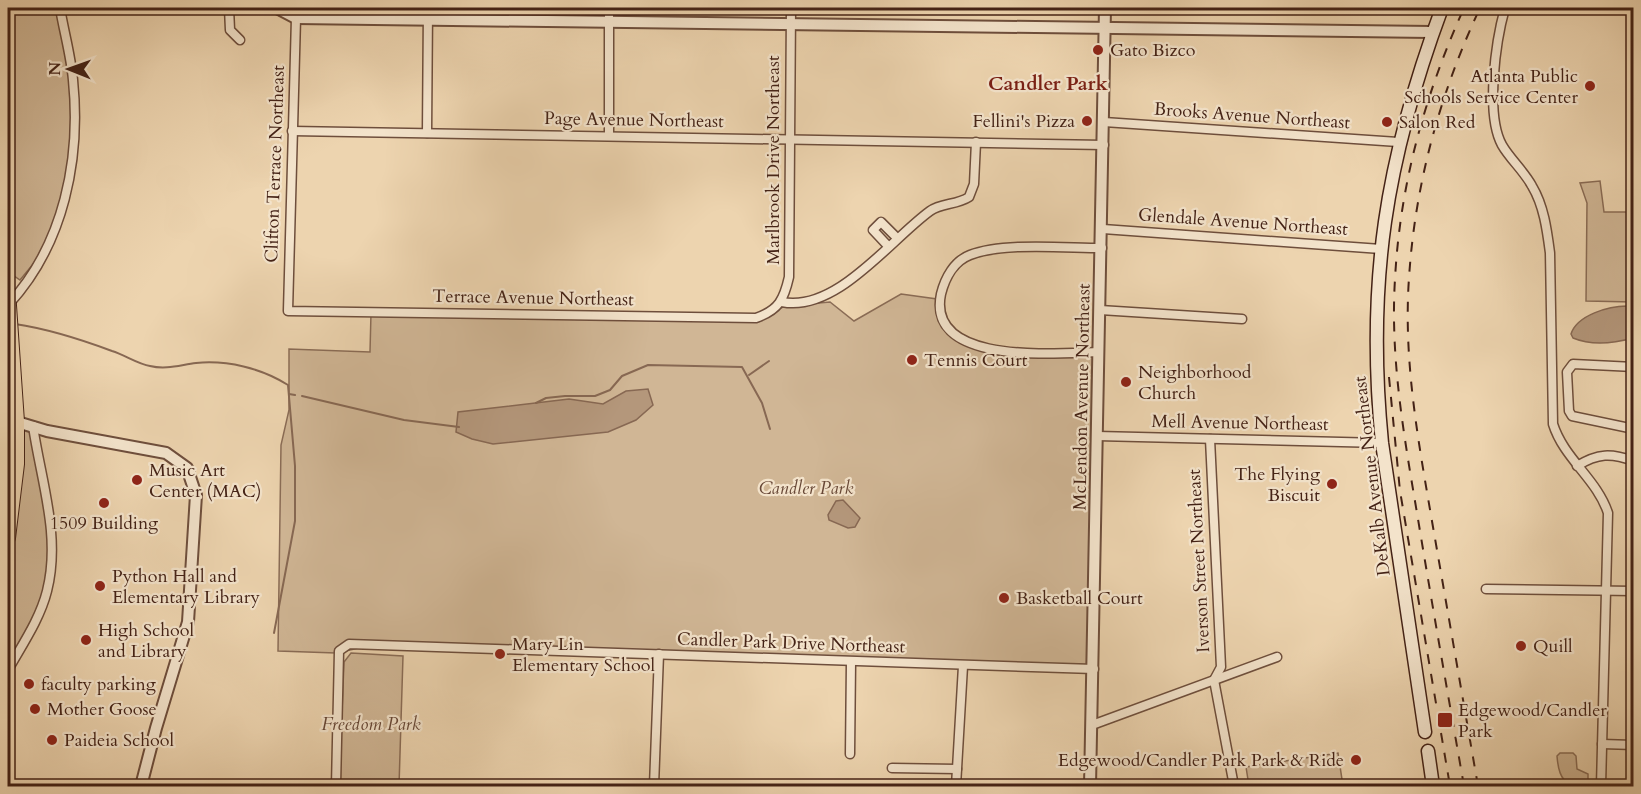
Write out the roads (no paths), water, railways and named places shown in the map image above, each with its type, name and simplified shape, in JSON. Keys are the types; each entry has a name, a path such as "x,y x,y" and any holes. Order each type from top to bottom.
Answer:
{"highway":[{"path":"8,298 12,420 17,464 8,537"}],"main road":[{"name":"DeKalb Avenue Northeast","path":"1425,732 1382,443 1377,335 1381,249 1398,142 1432,32 1442,8"},
{"path":"1428,751 1433,786"}],"street":[{"path":"8,298 25,286 45,249 62,209 72,166 76,122 73,78 60,8"},
{"path":"229,8 230,30 240,40"},
{"path":"277,8 296,18 428,21 1432,32"},
{"path":"427,133 428,8"},
{"path":"609,8 609,136"},
{"name":"Marlbrook Drive Northeast","path":"782,302 789,277 791,8"},
{"name":"McLendon Avenue Northeast","path":"1090,786 1094,669 1098,352 1103,229 1105,8"},
{"path":"1505,8 1496,55 1495,120 1501,144 1533,186 1541,205 1550,253 1550,389 1553,424 1558,440 1603,498 1608,513 1601,786"},
{"name":"Clifton Terrace Northeast","path":"288,311 296,18"},
{"name":"Brooks Avenue Northeast","path":"1104,122 1398,142"},
{"name":"Page Avenue Northeast","path":"292,131 1104,145"},
{"path":"782,302 791,303 830,295 932,209 965,199 971,194 974,184 976,142"},
{"path":"888,246 873,230 882,222 897,238"},
{"name":"Glendale Avenue Northeast","path":"1103,229 1381,249"},
{"path":"1098,352 999,351 980,348 962,340 949,328 942,314 940,302 949,274 957,262 968,255 988,250 1102,248"},
{"name":"Terrace Avenue Northeast","path":"288,311 756,318 775,309 782,302"},
{"path":"1100,310 1242,319"},
{"path":"1634,367 1573,364 1567,372 1569,411 1572,416 1634,429"},
{"path":"12,420 166,453 183,464 194,481 196,495 188,622 181,653 156,728 141,786"},
{"path":"8,670 34,624 47,591 51,517 33,426"},
{"name":"Mell Avenue Northeast","path":"1097,436 1382,443"},
{"name":"Iverson Street Northeast","path":"1210,439 1221,667 1214,680 1234,786"},
{"path":"1577,466 1592,457 1603,454 1616,454 1634,461"},
{"path":"1486,589 1634,591"},
{"name":"Candler Park Drive Northeast","path":"336,786 339,651 344,645 1094,669"},
{"path":"654,786 659,654"},
{"path":"1092,725 1277,657"},
{"path":"849,754 851,662"},
{"path":"956,786 963,666"},
{"path":"1602,744 1634,745"},
{"path":"892,768 957,769"}],"waterway":[{"path":"15,324 76,339 150,366 167,367 208,362 232,364 267,374 288,385 295,466 295,521 274,633"},
{"path":"749,375 769,361"},
{"path":"536,403 546,398 595,396 610,390 622,376 648,365 742,367 762,403 770,429"},
{"path":"289,394 295,395"},
{"path":"302,396 404,420 459,427"}],"railway":[{"path":"1464,8 1426,106 1409,174 1398,244 1394,338 1403,426 1464,786"},
{"path":"1478,786 1418,434 1410,372 1408,309 1412,243 1432,140 1453,73 1480,8"},
{"path":"1389,377 1400,491 1450,786"}],"place":[{"name":"Gato Bizco","path":"1098,50"},
{"name":"Atlanta Public Schools Service Center","path":"1590,86"},
{"name":"Fellini's Pizza","path":"1087,121"},
{"name":"Salon Red","path":"1387,122"},
{"name":"Tennis Court","path":"912,360"},
{"name":"Neighborhood Church","path":"1126,382"},
{"name":"Music Art Center (MAC)","path":"137,480"},
{"name":"The Flying Biscuit","path":"1332,484"},
{"name":"1509 Building","path":"104,503"},
{"name":"Python Hall and Elementary Library","path":"100,586"},
{"name":"Basketball Court","path":"1004,598"},
{"name":"High School and Library","path":"86,640"},
{"name":"Quill","path":"1521,646"},
{"name":"Mary Lin Elementary School","path":"500,654"},
{"name":"faculty parking","path":"29,684"},
{"name":"Mother Goose","path":"35,709"},
{"name":"Edgewood/Candler Park","path":"1445,720"},
{"name":"Paideia School","path":"52,740"},
{"name":"Edgewood/Candler Park Park & Ride","path":"1356,760"}],"district":[{"name":"Candler Park","path":"1048,83"}],"park label":[{"name":"Freedom Park","path":"371,724"}]}
